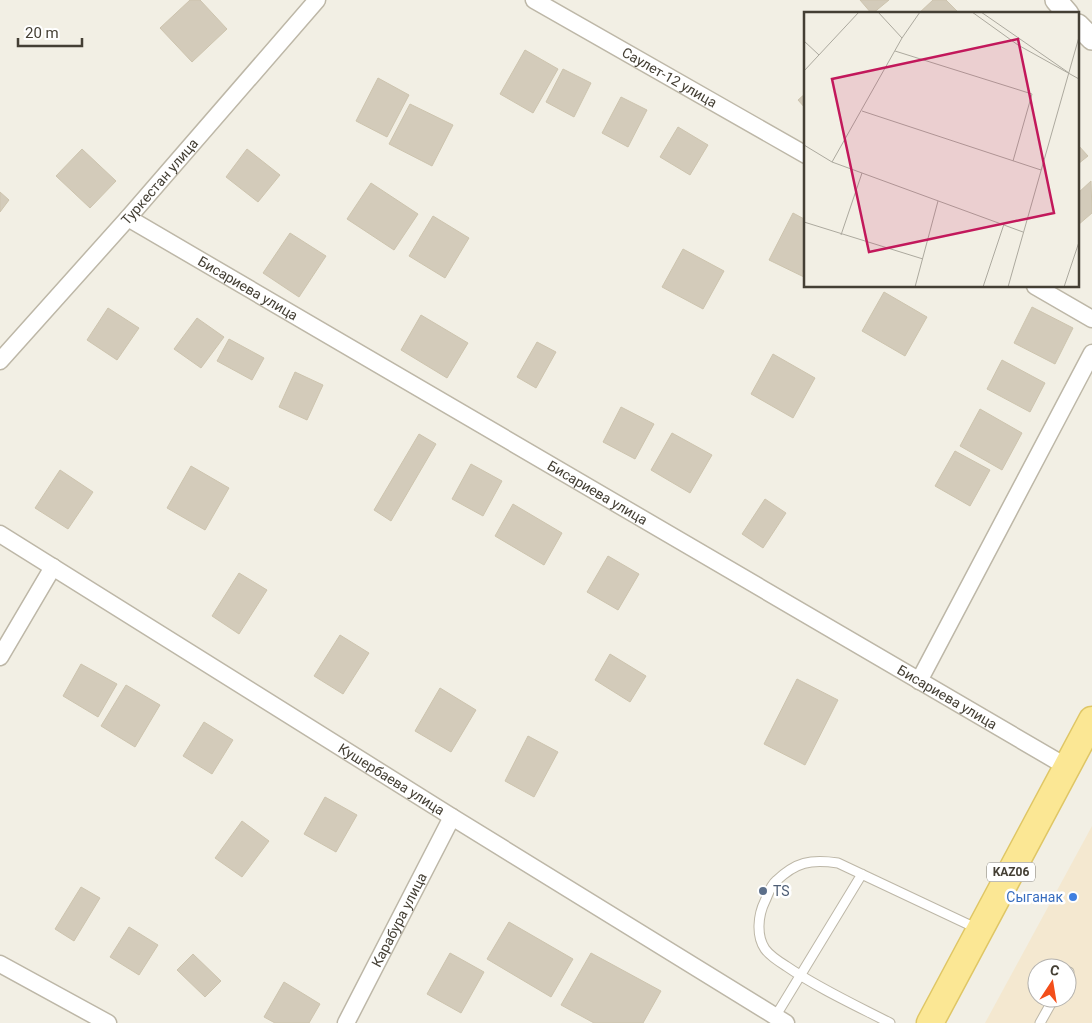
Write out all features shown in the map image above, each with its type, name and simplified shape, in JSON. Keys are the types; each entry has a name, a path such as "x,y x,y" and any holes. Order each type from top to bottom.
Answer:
{"main road":[{"name":"KAZ06","path":"930,1023 1092,720"}],"street":[{"name":"Туркестан улица","path":"0,361 128,218 318,0"},
{"name":"Саулет-12 улица","path":"534,0 804,154"},
{"path":"1056,0 1066,12"},
{"path":"1080,27 1092,39"},
{"name":"Бисариева улица","path":"128,218 1067,767"},
{"path":"1038,288 1092,319"},
{"path":"918,681 1092,353"},
{"name":"Кушербаева улица","path":"0,534 780,1020"},
{"path":"0,657 53,568"},
{"name":"Карабура улица","path":"346,1023 452,817"},
{"path":"0,964 108,1023"}],"lane":[{"path":"890,1023 800,976 774,958 764,948 758,933 761,909 773,884 789,869 805,862 823,861 838,863 980,930"},
{"path":"780,1020 800,976 862,874"},
{"path":"1040,1023 1048,1008"}],"shaded area":[{"name":"Сыганак","path":"1092,826 1092,1023 985,1023"}],"building":[{"path":"190,0 200,0 227,29 192,62 160,28"},
{"path":"860,0 889,0 874,12 870,12"},
{"path":"933,0 946,0 958,12 920,12"},
{"path":"525,50 558,69 533,113 500,94"},
{"path":"563,69 591,83 574,117 546,102"},
{"path":"378,78 409,95 387,137 356,121"},
{"path":"804,95 804,107 798,100"},
{"path":"621,97 647,110 628,147 602,133"},
{"path":"410,104 453,125 432,166 389,144"},
{"path":"678,127 708,145 690,175 660,157"},
{"path":"1080,147 1088,156 1080,162"},
{"path":"82,149 116,181 90,208 56,176"},
{"path":"247,149 280,175 258,202 226,177"},
{"path":"1091,181 1092,213 1080,223 1080,191"},
{"path":"371,183 418,214 394,250 347,219"},
{"path":"0,192 9,200 0,212"},
{"path":"793,213 804,219 804,277 769,260"},
{"path":"433,216 469,238 445,278 409,256"},
{"path":"290,233 326,256 299,297 263,273"},
{"path":"683,249 724,271 703,309 662,287"},
{"path":"884,292 927,317 905,356 862,331"},
{"path":"1032,307 1073,328 1055,364 1014,343"},
{"path":"108,308 139,328 117,360 87,340"},
{"path":"421,315 468,343 447,378 401,350"},
{"path":"197,318 224,337 201,368 174,349"},
{"path":"229,339 264,358 252,380 217,361"},
{"path":"537,342 556,352 536,388 517,377"},
{"path":"773,354 815,378 793,418 751,394"},
{"path":"1002,360 1045,383 1030,412 987,389"},
{"path":"295,372 323,385 307,420 279,407"},
{"path":"621,407 654,424 635,459 603,442"},
{"path":"980,409 1022,433 1002,470 960,446"},
{"path":"672,433 712,455 690,493 651,470"},
{"path":"419,434 436,444 391,521 374,510"},
{"path":"955,451 990,470 970,506 935,486"},
{"path":"471,464 502,481 483,516 452,499"},
{"path":"191,466 229,488 205,530 167,508"},
{"path":"60,470 93,492 68,529 35,508"},
{"path":"765,499 786,513 763,548 742,534"},
{"path":"513,504 562,533 544,565 495,536"},
{"path":"608,556 639,574 618,610 587,592"},
{"path":"239,573 267,590 239,634 212,616"},
{"path":"340,635 369,653 343,694 314,676"},
{"path":"610,654 646,676 630,702 595,680"},
{"path":"81,664 117,684 98,717 63,696"},
{"path":"797,679 838,700 805,765 764,744"},
{"path":"126,685 160,705 135,747 101,726"},
{"path":"440,688 476,710 451,752 415,731"},
{"path":"204,722 233,740 212,774 183,756"},
{"path":"528,736 558,752 534,797 505,781"},
{"path":"325,797 357,815 336,852 304,834"},
{"path":"242,821 269,841 242,877 215,858"},
{"path":"81,887 100,898 74,941 55,929"},
{"path":"509,922 573,959 551,997 487,959"},
{"path":"129,927 158,945 139,975 110,957"},
{"path":"450,953 484,972 461,1013 427,994"},
{"path":"591,953 661,991 643,1023 594,1023 561,1005"},
{"path":"193,954 221,981 205,997 177,970"},
{"path":"284,982 320,1004 309,1023 275,1023 264,1017"}],"place":[{"name":"TS","path":"763,891"},
{"name":"Сыганак","path":"1073,897"}]}
